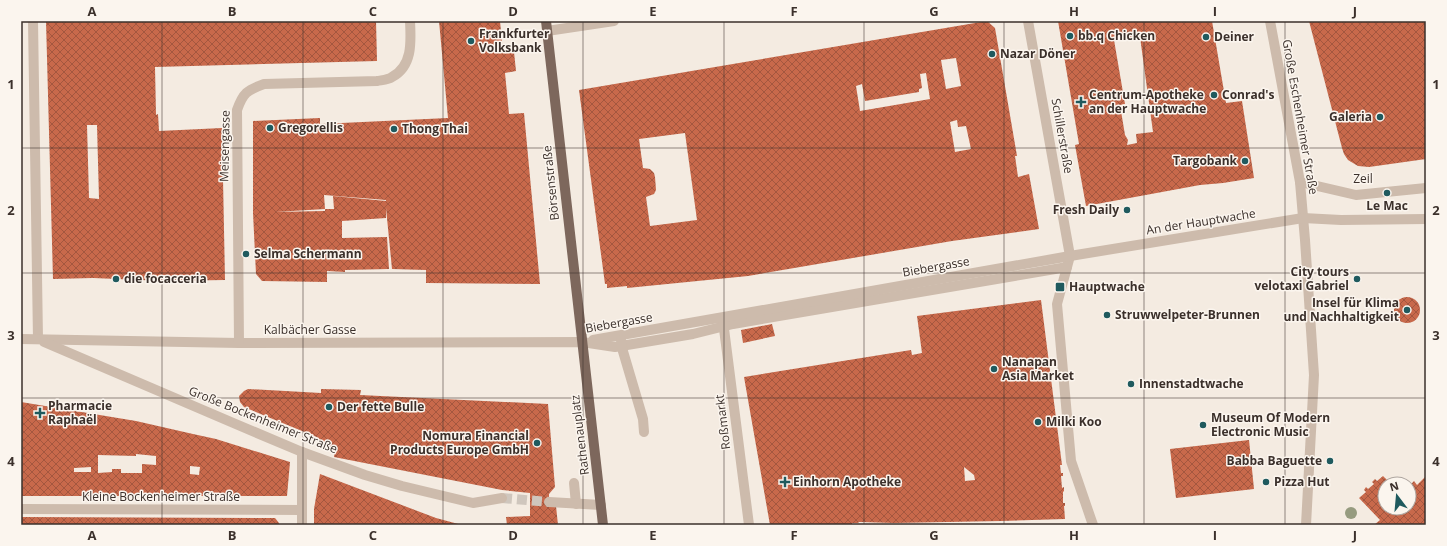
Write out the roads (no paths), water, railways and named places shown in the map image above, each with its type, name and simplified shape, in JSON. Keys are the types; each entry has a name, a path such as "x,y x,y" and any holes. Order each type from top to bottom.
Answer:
{"main road":[{"name":"Börsenstraße","path":"547,26 582,342"},
{"name":"Rathenauplatz","path":"582,342 603,525"}],"street":[{"path":"33,21 38,340"},
{"name":"Meisengasse","path":"239,343 237,110 241,98 249,90 264,84 377,81 391,78 402,70 408,59 411,46 410,21"},
{"path":"547,26 614,21"},
{"name":"Schillerstraße","path":"1028,21 1070,256"},
{"name":"Große Eschenheimer Straße","path":"1270,21 1300,182 1303,218"},
{"name":"Zeil","path":"1300,182 1356,195 1426,188"},
{"path":"1306,525 1314,375 1303,218 1341,220 1426,219"},
{"name":"An der Hauptwache","path":"1070,256 1303,218"},
{"path":"1070,256 1057,304 1071,461 1093,525"},
{"name":"Biebergasse","path":"724,321 1070,256"},
{"name":"Biebergasse","path":"582,342 615,347 622,341 691,324 724,321 1067,267"},
{"name":"Roßmarkt","path":"724,321 749,525"},
{"name":"Große Bockenheimer Straße","path":"21,339 38,340 302,452 365,475 440,496 473,503 502,498"},
{"name":"Kalbächer Gasse","path":"38,340 239,343 582,342"},
{"path":"622,341 643,419 644,432"},
{"path":"302,452 302,525"},
{"name":"Rathenauplatz","path":"574,483 576,504"},
{"path":"549,502 601,505"},
{"name":"Kleine Bockenheimer Straße","path":"21,509 302,510"}],"tunnel":[{"path":"502,498 549,502"}],"place":[{"name":"bb.q Chicken","path":"1070,36"},
{"name":"Deiner","path":"1206,37"},
{"name":"Frankfurter Volksbank","path":"471,41"},
{"name":"Nazar Döner","path":"992,54"},
{"name":"Conrad's","path":"1214,95"},
{"name":"Centrum-Apotheke an der Hauptwache","path":"1081,102"},
{"name":"Galeria","path":"1380,117"},
{"name":"Gregorellis","path":"270,128"},
{"name":"Thong Thai","path":"394,129"},
{"name":"Targobank","path":"1245,161"},
{"name":"Le Mac","path":"1387,193"},
{"name":"Fresh Daily","path":"1127,210"},
{"name":"Selma Schermann","path":"246,254"},
{"name":"die focacceria","path":"116,279"},
{"name":"City tours velotaxi Gabriel","path":"1357,279"},
{"name":"Hauptwache","path":"1060,287"},
{"name":"Insel für Klima und Nachhaltigkeit","path":"1407,310"},
{"name":"Struwwelpeter-Brunnen","path":"1107,315"},
{"name":"Nanapan Asia Market","path":"994,369"},
{"name":"Innenstadtwache","path":"1131,384"},
{"name":"Der fette Bulle","path":"329,407"},
{"name":"Pharmacie Raphaël","path":"40,413"},
{"name":"Milki Koo","path":"1038,422"},
{"name":"Museum Of Modern Electronic Music","path":"1203,425"},
{"name":"Nomura Financial Products Europe GmbH","path":"537,443"},
{"name":"Babba Baguette","path":"1330,461"},
{"name":"Einhorn Apotheke","path":"785,482"},
{"name":"Pizza Hut","path":"1266,482"}]}
